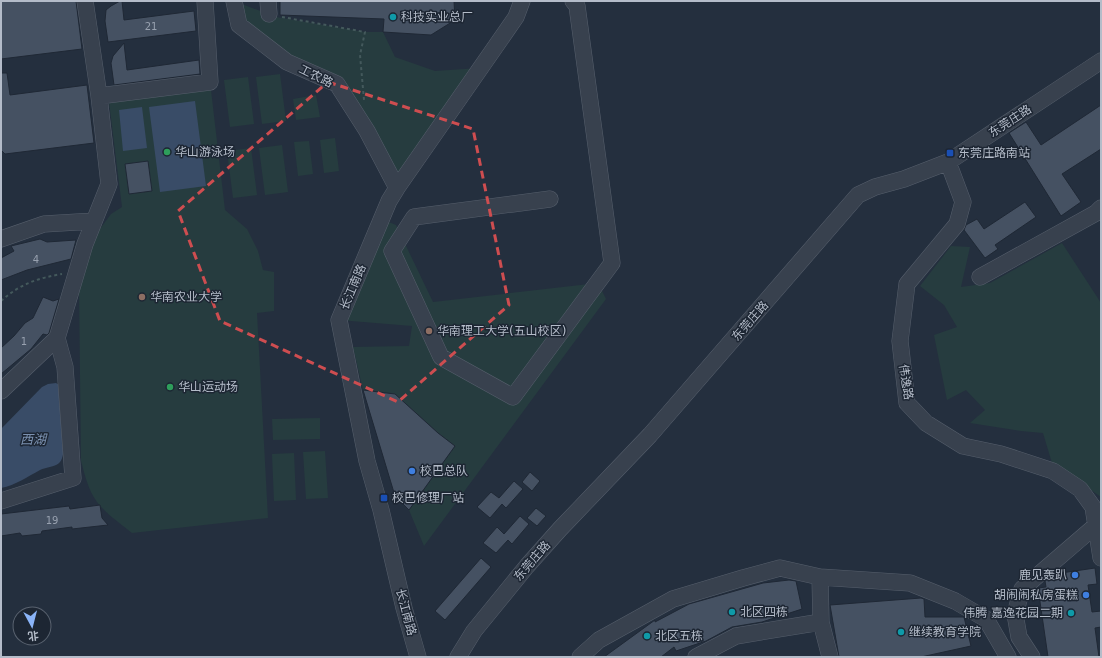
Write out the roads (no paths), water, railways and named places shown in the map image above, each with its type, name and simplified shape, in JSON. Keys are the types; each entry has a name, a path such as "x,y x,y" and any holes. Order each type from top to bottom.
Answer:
{"street":[{"path":"1,391 57,338 84,244 109,184 99,96 85,1"},
{"path":"99,96 210,82 205,1"},
{"name":"工农路","path":"234,1 240,25 287,62 337,84 367,131 397,188"},
{"name":"长江南路","path":"418,657 404,608 381,510 367,461 339,320 389,201 516,17 522,1"},
{"path":"550,199 414,217 392,251 441,357 513,397 612,263 577,6 573,1"},
{"name":"东莞庄路","path":"458,657 474,631 527,566 560,529 650,435 858,195 875,187 904,180 948,162 1101,61"},
{"name":"伟逸路","path":"948,162 963,202 957,224 907,284 900,341 908,403 926,423 963,446 1001,454 1053,471 1080,489 1093,507 1098,523 1100,551"},
{"path":"980,277 1099,214"},
{"path":"1,239 44,224 94,221"},
{"path":"1,501 73,478 65,367 57,338"},
{"path":"1032,657 1019,637 1014,614 1022,589 1098,523"},
{"path":"580,657 599,640 673,599 780,568 820,577 910,583 955,601 986,619 1008,657"},
{"path":"820,577 821,622 830,657"},
{"path":"696,657 736,636 821,622"}],"water":[{"path":"195,101 206,186 160,192 149,107"},
{"path":"142,107 147,148 123,151 119,110"},
{"name":"西湖","path":"56,383 59,385 64,425 64,448 63,456 60,462 56,465 40,470 17,483 1,488 1,429 42,387 48,384"}],"place":[{"name":"科技实业总厂","path":"393,17"},
{"name":"华山游泳场","path":"167,152"},
{"name":"东莞庄路南站","path":"950,153"},
{"name":"华南农业大学","path":"142,297"},
{"name":"华南理工大学(五山校区)","path":"429,331"},
{"name":"华山运动场","path":"170,387"},
{"name":"校巴总队","path":"412,471"},
{"name":"校巴修理厂站","path":"384,498"},
{"name":"鹿见轰趴","path":"1075,575"},
{"name":"胡闹闹私房蛋糕","path":"1086,595"},
{"name":"北区四栋","path":"732,612"},
{"name":"伟腾 嘉逸花园二期","path":"1071,613"},
{"name":"继续教育学院","path":"901,632"},
{"name":"北区五栋","path":"647,636"}]}
